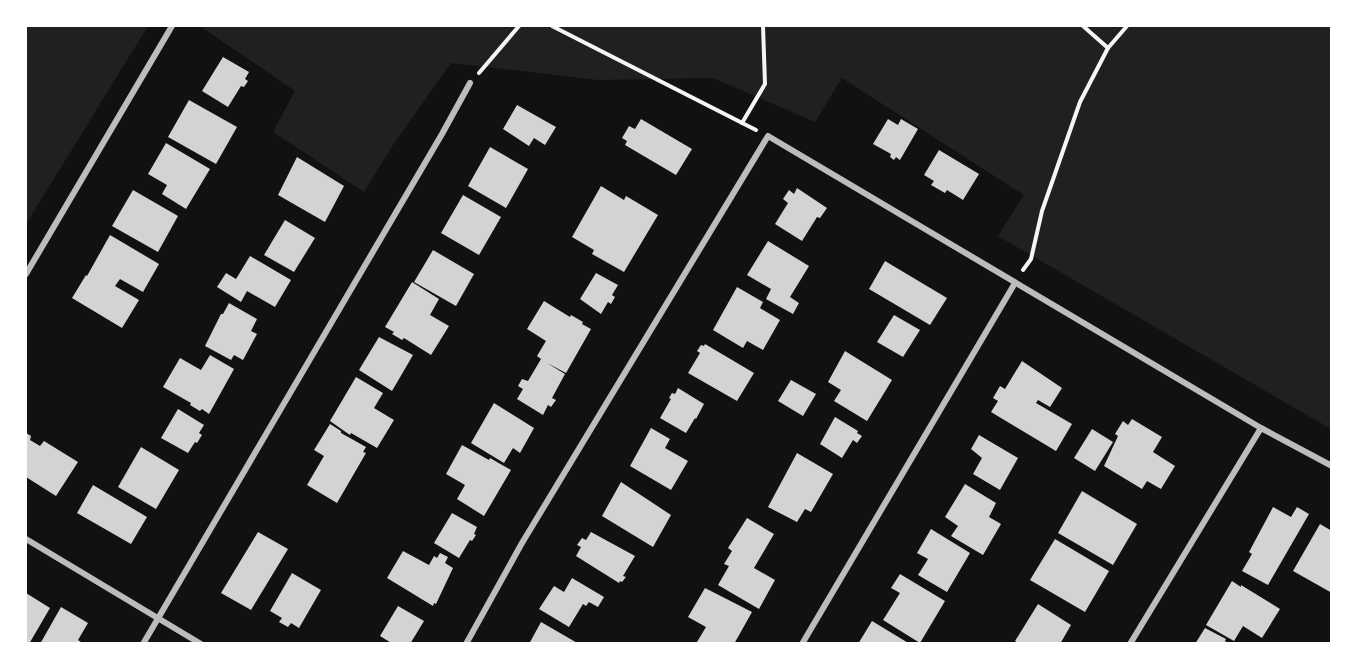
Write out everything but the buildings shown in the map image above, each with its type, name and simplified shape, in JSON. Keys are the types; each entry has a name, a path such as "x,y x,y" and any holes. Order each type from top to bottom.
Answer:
{"street":[{"path":"26,274 172,26"},
{"path":"143,644 470,83"},
{"path":"466,644 522,543 768,135 1261,428 1332,466"},
{"path":"802,644 1015,283"},
{"path":"1130,644 1261,428"},
{"path":"26,539 201,644"}],"path":[{"path":"470,83 519,26"},
{"path":"552,26 768,135"},
{"path":"742,123 765,84 762,26"},
{"path":"1083,26 1108,48"},
{"path":"1015,283 1030,260 1042,211 1059,167 1069,129 1091,79 1108,48 1127,26"}],"shaded area":[{"path":"26,26 148,26 26,224"},
{"path":"200,26 1331,26 1331,429 998,236 1024,195 842,78 815,122 713,78 598,80 451,63 393,145 364,192 273,132 295,91"}]}
